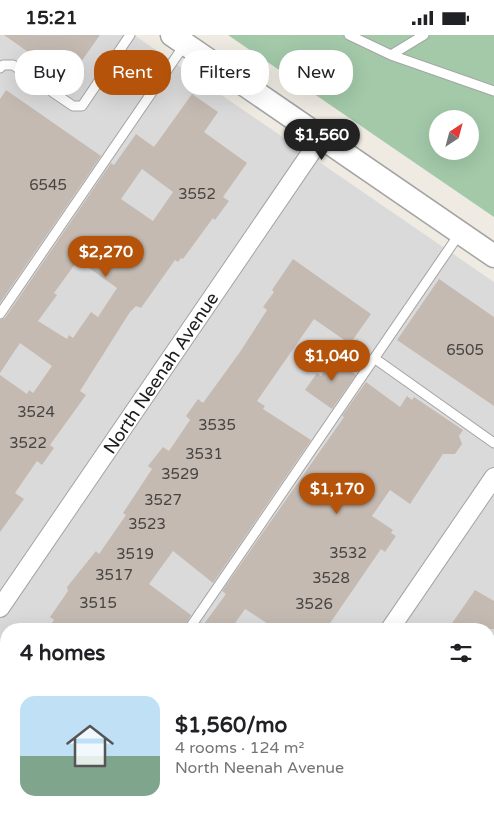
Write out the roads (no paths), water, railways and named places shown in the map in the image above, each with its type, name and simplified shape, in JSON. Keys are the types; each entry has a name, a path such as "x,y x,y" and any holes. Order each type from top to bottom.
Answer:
{"street":[{"path":"178,40 494,256"},
{"name":"North Neenah Avenue","path":"0,608 321,138"},
{"path":"394,623 494,477"}],"lane":[{"path":"0,68 4,65 13,65 73,106 82,106 130,35"},
{"path":"348,35 391,55 494,91"},
{"path":"391,55 424,35"},
{"path":"0,314 178,40"},
{"path":"193,623 460,233"},
{"path":"374,358 494,443"}]}
